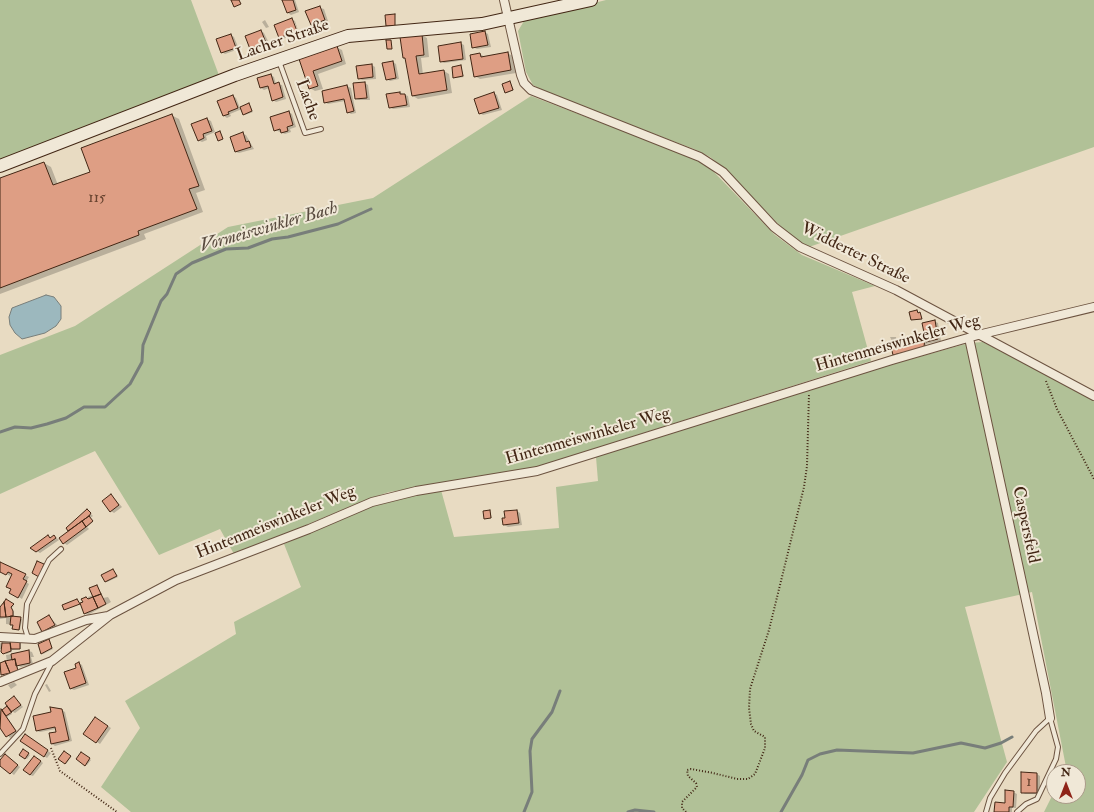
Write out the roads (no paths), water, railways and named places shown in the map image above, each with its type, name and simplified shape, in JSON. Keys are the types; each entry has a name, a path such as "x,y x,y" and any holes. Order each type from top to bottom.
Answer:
{"street":[{"name":"Widderter Straße","path":"504,0 521,75 524,83 531,90 705,160 723,172 774,227 800,248 896,290 1094,396"},
{"name":"Lacher Straße","path":"0,166 279,60 356,35 457,28 509,19 591,0"},
{"name":"Hintenmeiswinkeler Weg","path":"0,682 52,661 110,615 144,596 195,572 309,529 372,502 416,491 536,471 808,385 978,335 1094,307"},
{"name":"Caspersfeld","path":"969,338 1046,693 1050,718"},
{"path":"0,637 39,638 86,620 110,615"}],"lane":[{"name":"Lache","path":"279,60 305,133 322,129"},
{"path":"28,638 25,628 26,604 49,560 61,549"},
{"path":"0,754 23,729 35,694 52,661"},
{"path":"986,812 990,798 1005,773 1036,731 1050,718"},
{"name":"Caspersfeld","path":"1017,812 1026,804 1037,799 1056,759 1058,747 1050,718"}],"water":[{"path":"46,295 54,297 61,306 61,319 56,326 45,333 22,339 15,333 10,325 9,317 12,308"}],"waterway":[{"name":"Vormeiswinkler Bach","path":"0,432 15,427 31,428 47,424 66,418 84,407 105,407 130,384 142,362 143,345 161,301 167,294 176,274 192,263 226,249 248,248 272,239 288,237 338,224 371,209"},
{"path":"524,812 532,792 530,751 532,739 552,712 560,691"},
{"path":"781,812 802,775 808,760 820,754 837,750 913,753 961,743 985,748 1001,743 1012,737"},
{"path":"628,812 635,810 654,812"}]}
